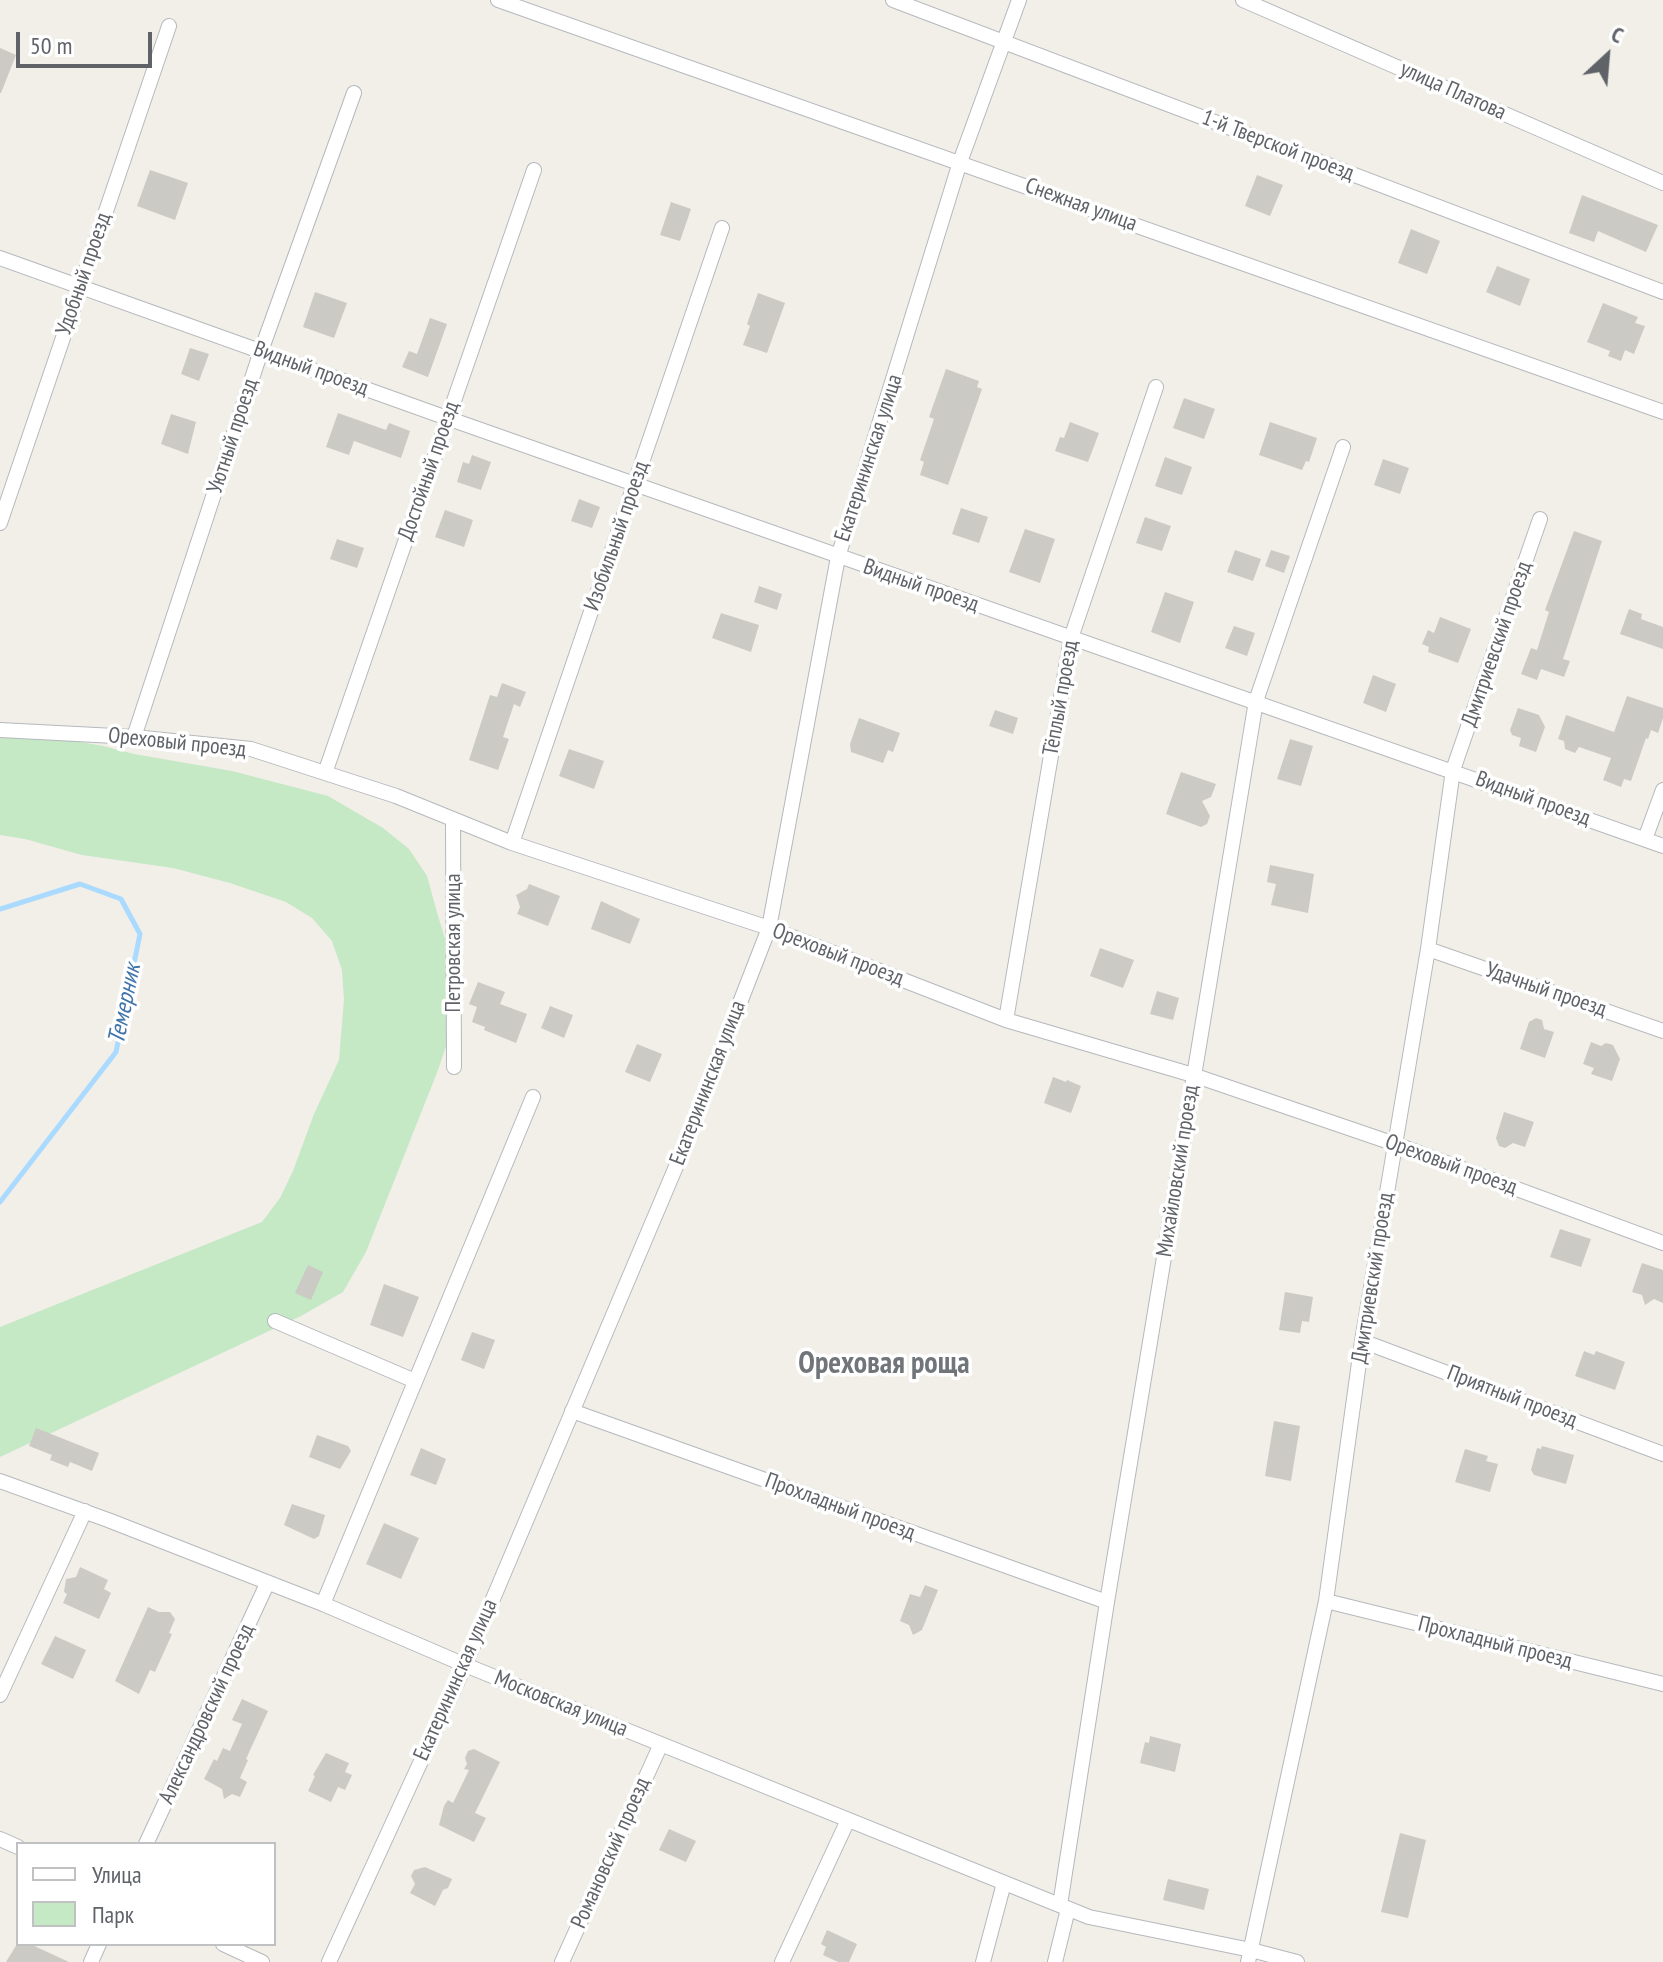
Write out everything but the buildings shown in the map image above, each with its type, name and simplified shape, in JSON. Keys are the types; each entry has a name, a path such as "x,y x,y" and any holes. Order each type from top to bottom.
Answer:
{"street":[{"name":"Снежная улица","path":"498,0 1663,412"},
{"name":"1-й Тверской проезд","path":"893,0 1663,292"},
{"name":"Екатерининская улица","path":"329,1962 465,1665 680,1157 769,928 838,557 960,162 1019,0"},
{"name":"улица Платова","path":"1243,0 1663,183"},
{"name":"Удобный проезд","path":"0,523 169,26"},
{"name":"Уютный проезд","path":"134,737 261,351 354,93"},
{"name":"Достойный проезд","path":"325,773 534,170"},
{"name":"Изобильный проезд","path":"512,843 722,228"},
{"name":"Видный проезд","path":"0,258 635,482 838,557 1663,846"},
{"name":"Тёплый проезд","path":"1006,1020 1071,638 1156,387"},
{"name":"Михайловский проезд","path":"1055,1962 1107,1602 1256,701 1343,447"},
{"name":"Дмитриевский проезд","path":"1250,1956 1326,1601 1362,1341 1428,949 1453,770 1540,519"},
{"name":"Ореховый проезд","path":"0,730 134,737 251,749 453,819 512,843 769,928 1006,1020 1193,1075 1395,1144 1663,1243"},
{"path":"1645,839 1663,790"},
{"name":"Петровская улица","path":"453,819 454,1067"},
{"name":"Удачный проезд","path":"1428,949 1663,1031"},
{"path":"323,1604 533,1097"},
{"path":"275,1321 415,1381"},
{"name":"Приятный проезд","path":"1362,1341 1663,1454"},
{"name":"Прохладный проезд","path":"572,1411 1107,1602"},
{"name":"Московская улица","path":"3,1484 85,1511 323,1604 465,1665 1089,1917 1250,1956 1297,1962"},
{"path":"0,1695 85,1511"},
{"name":"Александровский проезд","path":"147,1842 267,1584"},
{"name":"Прохладный проезд","path":"1326,1601 1663,1684"},
{"name":"Романовский проезд","path":"562,1962 661,1744"},
{"path":"782,1962 848,1820"},
{"path":"983,1962 1004,1883"},
{"path":"227,1946 262,1962"}],"green space":[{"path":"0,735 69,740 232,771 328,796 383,828 409,849 427,876 446,942 448,1040 366,1252 343,1292 301,1316 0,1457 0,1327 262,1222 280,1198 293,1171 314,1114 339,1060 344,1000 342,970 332,941 312,918 286,902 173,868 82,855 0,835"}],"waterway":[{"name":"Темерник","path":"0,909 80,884 121,899 140,934 116,1052 0,1202"}],"district":[{"name":"Ореховая роща","path":"884,1364"}]}
